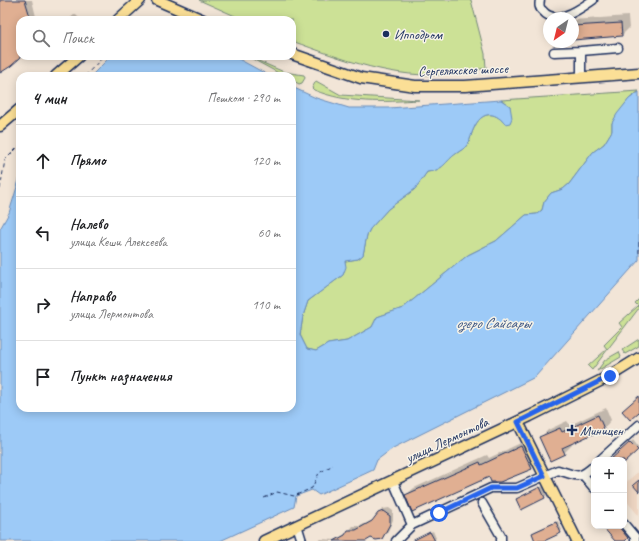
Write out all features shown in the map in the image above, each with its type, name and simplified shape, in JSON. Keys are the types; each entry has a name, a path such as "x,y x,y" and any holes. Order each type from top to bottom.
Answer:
{"main road":[{"path":"122,16 140,0"},
{"path":"157,0 194,16"},
{"name":"Сергеляхское шоссе","path":"296,55 361,78 415,86 465,86 639,73"},
{"path":"61,72 74,60"},
{"path":"0,126 16,112"},
{"name":"улица Лермонтова","path":"264,541 518,422 596,383 639,358"},
{"path":"518,422 577,541"}],"lane":[{"path":"540,0 540,8 544,14 553,17 563,16 575,12 593,0"},
{"path":"554,52 618,48"},
{"path":"581,51 582,77"},
{"path":"603,457 639,425"},
{"path":"396,541 412,525 491,488 517,488 558,470 576,477 583,475 591,468"},
{"path":"583,475 591,484"},
{"path":"392,480 412,525"},
{"path":"482,503 501,536 502,541"},
{"path":"297,525 302,541"},
{"path":"627,528 635,537 635,541"}],"path":[{"path":"90,72 100,60"},
{"path":"0,189 5,160 16,149"},
{"path":"639,242 639,252"},
{"path":"264,498 276,492 294,496 312,488 319,473 332,465"}],"shaded area":[{"path":"639,471 639,516 627,502 627,481"}],"green space":[{"name":"Ипподром","path":"199,0 471,0 485,54 486,68 454,74 429,75 389,71 349,61 296,42 296,16 235,16"},
{"path":"254,60 284,72 277,72"},
{"path":"296,74 304,75 305,78 302,83 299,84 296,82"},
{"path":"316,81 341,95 419,100 366,101 340,98 314,90 312,88"},
{"path":"639,91 629,99 612,123 612,131 604,144 593,152 569,184 563,189 551,193 544,202 542,210 537,214 526,215 496,241 468,255 403,308 377,317 372,327 347,341 328,344 316,351 307,349 300,335 303,316 308,301 343,275 345,261 358,259 363,255 367,235 370,229 388,209 415,189 427,172 441,167 466,146 480,119 484,116 492,115 501,119 505,124 510,106 501,100"},
{"path":"639,299 639,308 592,370 588,366 607,349 604,345 622,327 619,323 638,306 635,303"},
{"path":"639,339 639,346 625,354 622,350"},
{"path":"619,352 621,357 597,371 605,360"}],"water":[{"path":"107,60 240,60 263,72 95,72"},
{"name":"озеро Сайсары","path":"296,89 316,98 349,108 389,108 501,100 510,106 512,118 510,123 505,124 501,119 492,115 484,116 480,119 465,148 441,167 427,172 415,189 388,209 370,229 367,235 363,255 358,259 345,261 346,267 343,275 308,301 303,316 300,335 307,349 316,351 328,344 347,341 372,327 377,317 403,308 468,255 496,241 526,215 537,214 542,210 544,202 551,193 563,189 569,184 593,152 604,144 612,131 612,123 617,114 629,99 639,92 639,260 535,377 393,448 377,460 373,470 319,495 312,490 296,496 294,507 220,541 0,541 0,229 9,213 16,190 16,412 296,412"}],"building":[{"path":"0,0 25,0 30,16 16,16 16,60 18,60 0,73"},
{"path":"621,23 622,36 579,40 579,26"},
{"path":"639,396 639,412 630,420 622,411"},
{"path":"598,415 604,429 562,448 565,454 550,461 539,437 560,428 562,432"},
{"path":"630,442 638,450 627,460 627,457 613,457"},
{"path":"521,446 532,469 500,482 491,482 489,477 412,512 405,495 480,462 481,465"},
{"path":"639,480 639,492 633,485"},
{"path":"540,487 545,498 521,510 516,499"},
{"path":"383,511 390,516 390,524 382,539 376,540 371,538 366,541 334,541 345,535 348,530 356,530 372,521 378,513"},
{"path":"556,522 561,533 544,541 535,541 532,533"},
{"path":"605,529 620,529 628,538 625,541 615,541"},
{"path":"430,532 435,541 412,541"}],"place":[{"name":"Ипподром","path":"386,34"},
{"name":"Миницен","path":"572,430"}],"route":[{"path":"439,513 491,488 517,488 544,476 518,422 610,376"}]}
